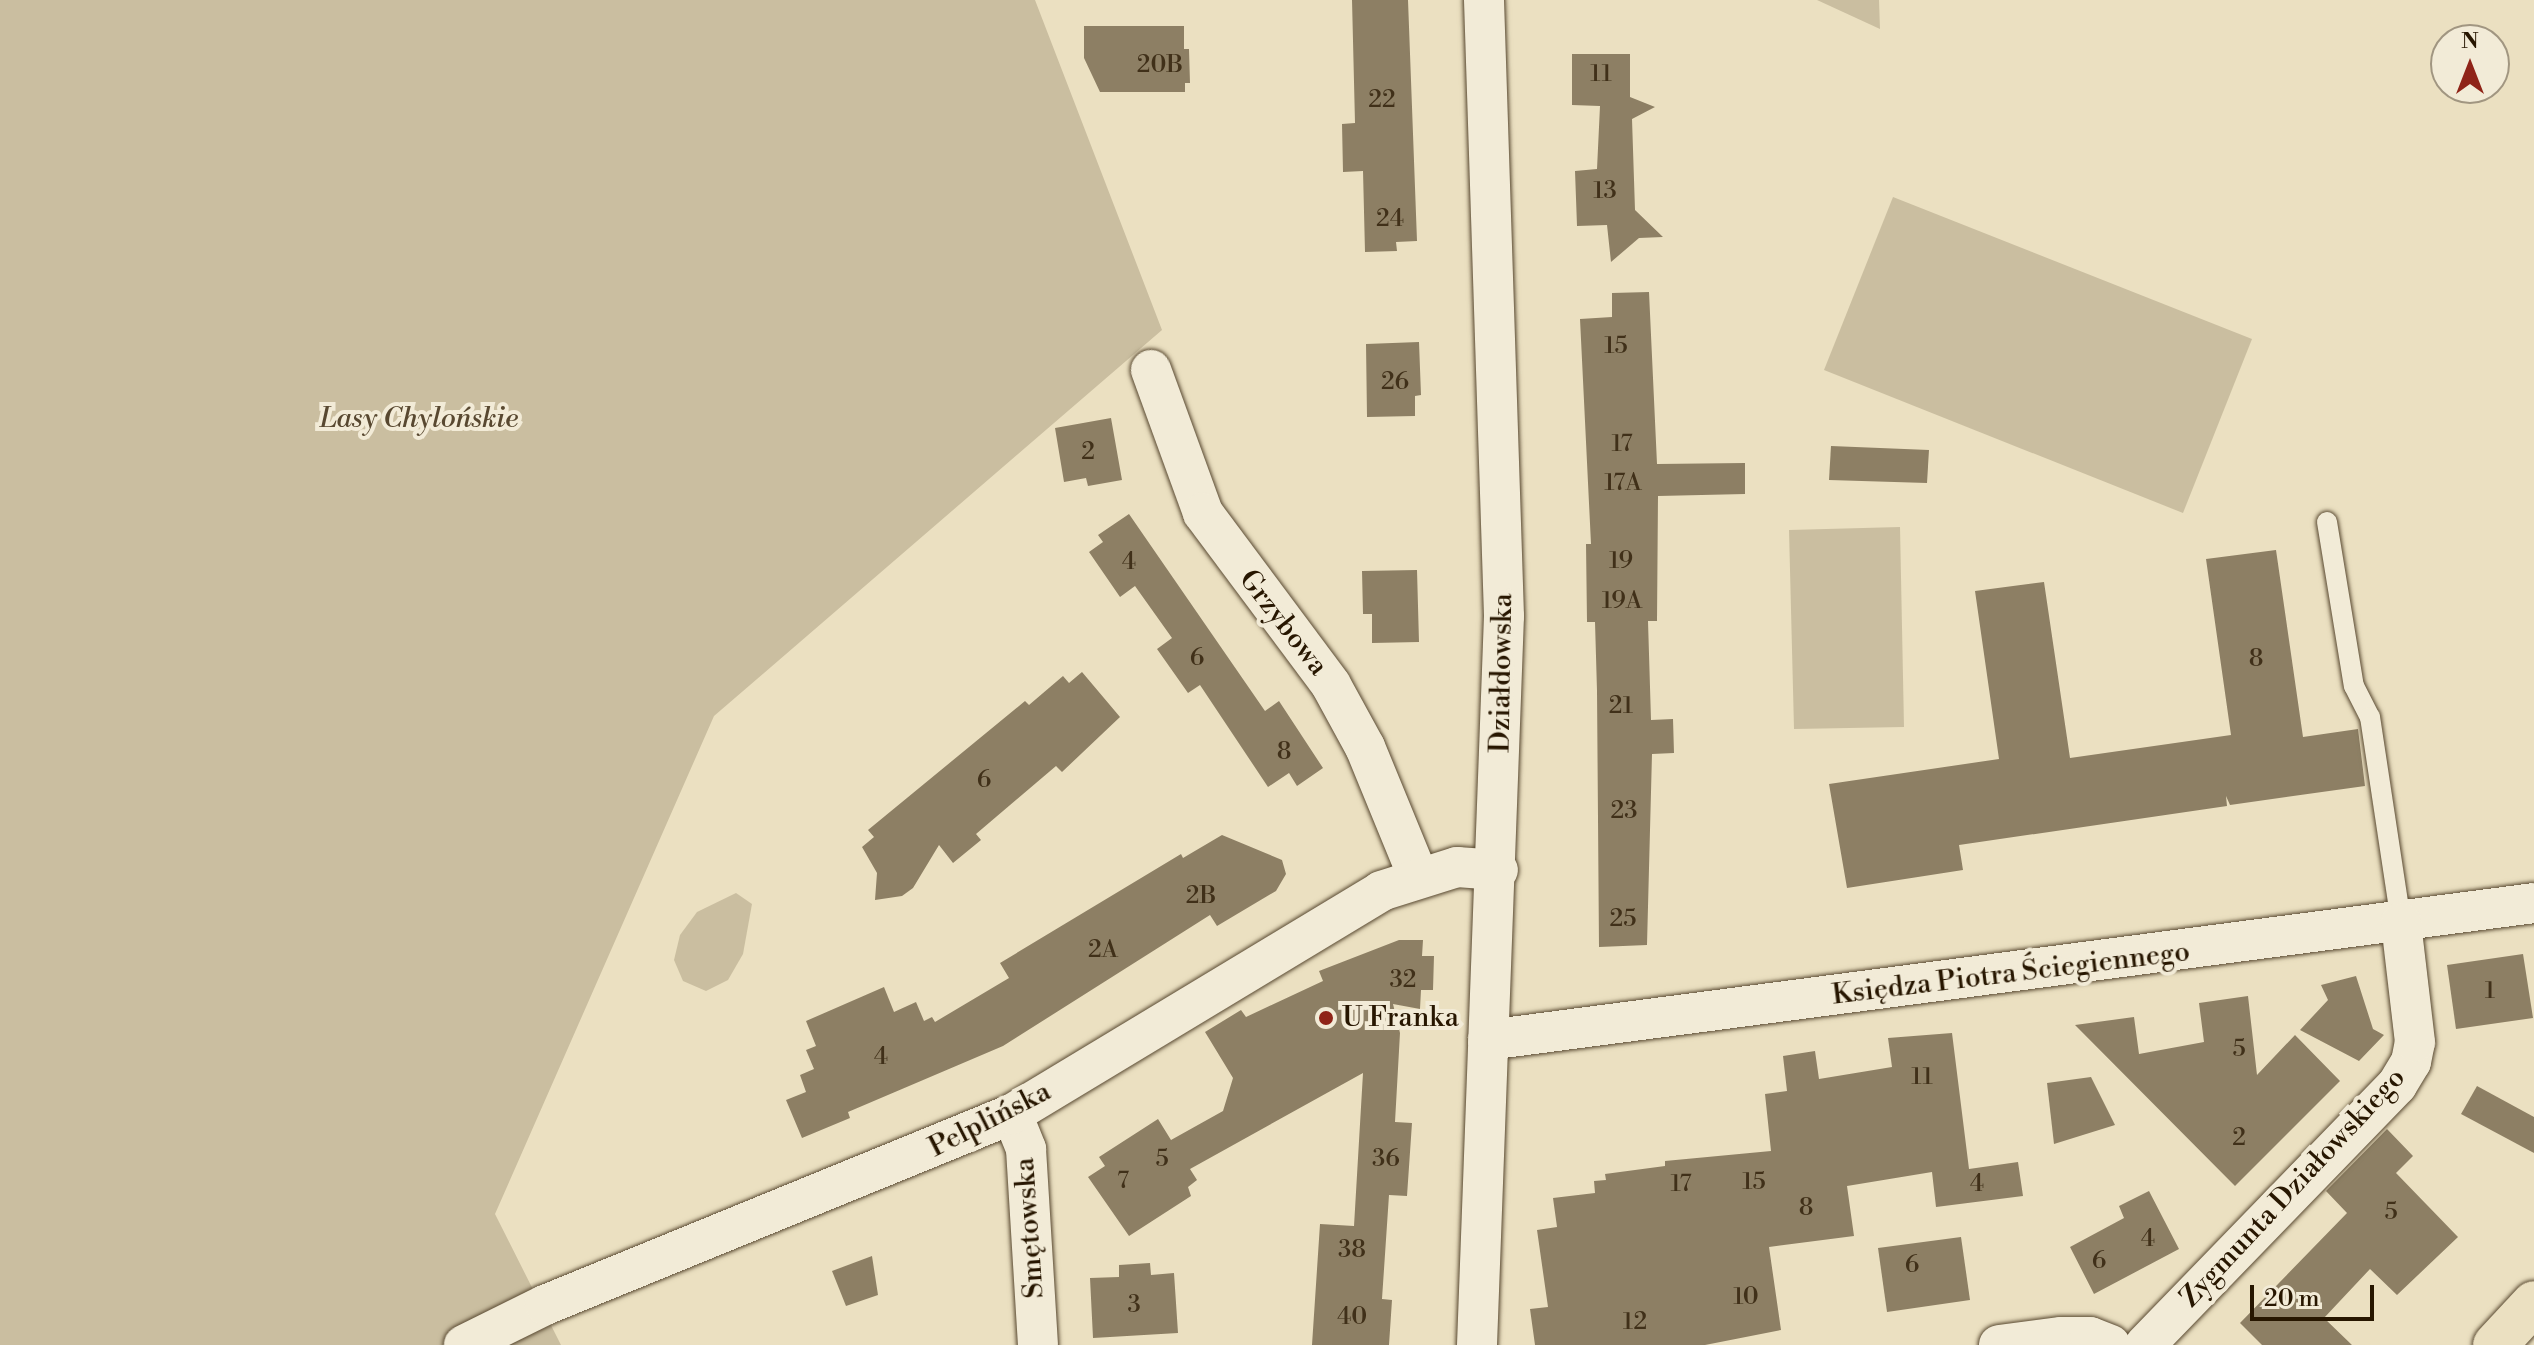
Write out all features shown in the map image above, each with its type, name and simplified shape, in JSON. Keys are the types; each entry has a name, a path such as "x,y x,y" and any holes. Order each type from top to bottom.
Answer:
{"highway":[{"path":"2495,1345 2534,1303"}],"street":[{"name":"Działdowska","path":"1477,1345 1488,1040 1498,870 1504,616 1484,0"},
{"name":"Grzybowa","path":"1151,370 1203,513 1331,685 1365,747 1418,876"},
{"name":"Pelplińska","path":"464,1345 545,1305 951,1143 1012,1114 1381,891 1418,876 1457,867 1498,870"},
{"name":"Księdza Piotra Ściegiennego","path":"1488,1040 2401,923 2534,903"},
{"name":"Zygmunta Działowskiego","path":"2145,1345 2397,1085 2411,1062 2415,1042 2401,923"},
{"name":"Smętowska","path":"1012,1114 1026,1149 1038,1345"},
{"path":"1999,1345 2061,1337 2090,1337 2111,1345"}],"lane":[{"path":"2327,522 2354,686 2370,717 2401,923"}],"green space":[{"name":"Lasy Chylońskie","path":"0,0 1035,0 1162,330 714,716 495,1214 561,1345 0,1345"},
{"path":"1817,0 1879,0 1880,29"},
{"path":"1893,197 2252,339 2183,513 1824,370"},
{"path":"1900,527 1904,727 1794,729 1789,530"},
{"path":"736,893 752,904 743,954 728,980 706,991 683,981 674,960 680,935 697,912"}],"building":[{"path":"1352,0 1408,0 1417,241 1396,242 1397,251 1365,252 1363,171 1343,172 1342,124 1355,123"},
{"path":"1084,26 1184,26 1184,49 1189,49 1190,83 1185,83 1185,92 1100,92 1084,58"},
{"path":"1572,54 1630,54 1630,97 1655,107 1632,119 1635,210 1663,237 1639,238 1611,262 1607,225 1577,226 1575,171 1597,169 1600,106 1572,105"},
{"path":"1649,292 1657,464 1745,463 1745,494 1658,496 1657,621 1648,621 1651,720 1673,719 1674,753 1652,754 1647,945 1599,947 1595,622 1587,622 1586,544 1591,544 1580,319 1612,317 1612,293"},
{"path":"1419,342 1421,395 1415,396 1415,416 1367,417 1366,344"},
{"path":"1111,418 1122,480 1088,486 1086,478 1064,482 1055,428"},
{"path":"1831,446 1929,450 1927,483 1829,480"},
{"path":"1129,514 1265,711 1279,701 1323,768 1297,786 1289,773 1268,787 1200,685 1188,693 1157,649 1172,638 1135,586 1120,597 1089,552 1103,542 1098,535"},
{"path":"2276,550 2303,737 2358,729 2365,786 2230,805 2226,796 2227,806 1959,845 1963,870 1847,888 1829,784 1999,759 1975,591 2044,582 2070,758 2231,735 2206,559"},
{"path":"1417,570 1419,642 1372,643 1372,614 1363,614 1362,571"},
{"path":"1082,672 1120,717 1062,772 1056,766 976,834 981,840 953,863 939,845 913,888 902,896 875,900 877,873 862,847 874,837 868,830 1025,701 1029,705 1063,676 1069,683"},
{"path":"1222,835 1282,860 1286,874 1276,891 1217,926 1210,915 1003,1046 848,1112 850,1118 802,1138 786,1100 806,1092 800,1075 814,1069 806,1050 816,1046 806,1021 884,987 894,1012 916,1002 924,1021 932,1017 935,1022 1009,978 1000,963 1181,854 1183,858"},
{"path":"1399,940 1423,940 1422,956 1434,956 1433,990 1421,990 1420,1009 1393,1004 1400,1033 1395,1122 1412,1123 1407,1196 1389,1195 1382,1299 1392,1300 1389,1345 1312,1345 1320,1224 1354,1226 1363,1073 1190,1169 1197,1180 1188,1187 1191,1196 1129,1236 1088,1177 1105,1166 1099,1157 1158,1119 1171,1140 1223,1111 1233,1078 1205,1032 1241,1010 1246,1017 1323,981 1319,971"},
{"path":"2523,954 2533,1018 2456,1029 2447,965"},
{"path":"2356,976 2373,1029 2384,1035 2359,1061 2300,1030 2328,1000 2321,985"},
{"path":"2248,996 2257,1075 2295,1035 2340,1081 2235,1186 2075,1025 2134,1017 2139,1054 2204,1042 2199,1003"},
{"path":"1952,1033 1969,1169 2018,1162 2023,1196 1936,1207 1932,1172 1847,1186 1854,1236 1769,1247 1781,1330 1705,1345 1535,1345 1530,1309 1548,1307 1537,1230 1557,1227 1553,1198 1595,1193 1594,1181 1606,1180 1605,1174 1665,1166 1665,1161 1771,1151 1765,1094 1787,1091 1783,1056 1815,1051 1819,1079 1892,1067 1888,1038"},
{"path":"2091,1077 2115,1125 2054,1144 2047,1083"},
{"path":"2477,1086 2534,1117 2534,1153 2461,1114"},
{"path":"2387,1129 2413,1156 2396,1173 2458,1237 2397,1295 2370,1269 2324,1318 2352,1345 2262,1345 2240,1323 2347,1213 2326,1191"},
{"path":"2149,1191 2179,1249 2094,1294 2070,1247 2124,1218 2119,1206"},
{"path":"1961,1237 1970,1300 1887,1312 1878,1248"},
{"path":"872,1256 878,1295 846,1306 832,1271"},
{"path":"1150,1263 1151,1275 1174,1273 1178,1333 1093,1338 1090,1278 1119,1277 1119,1265"}],"place":[{"name":"U Franka","path":"1326,1018"}]}
